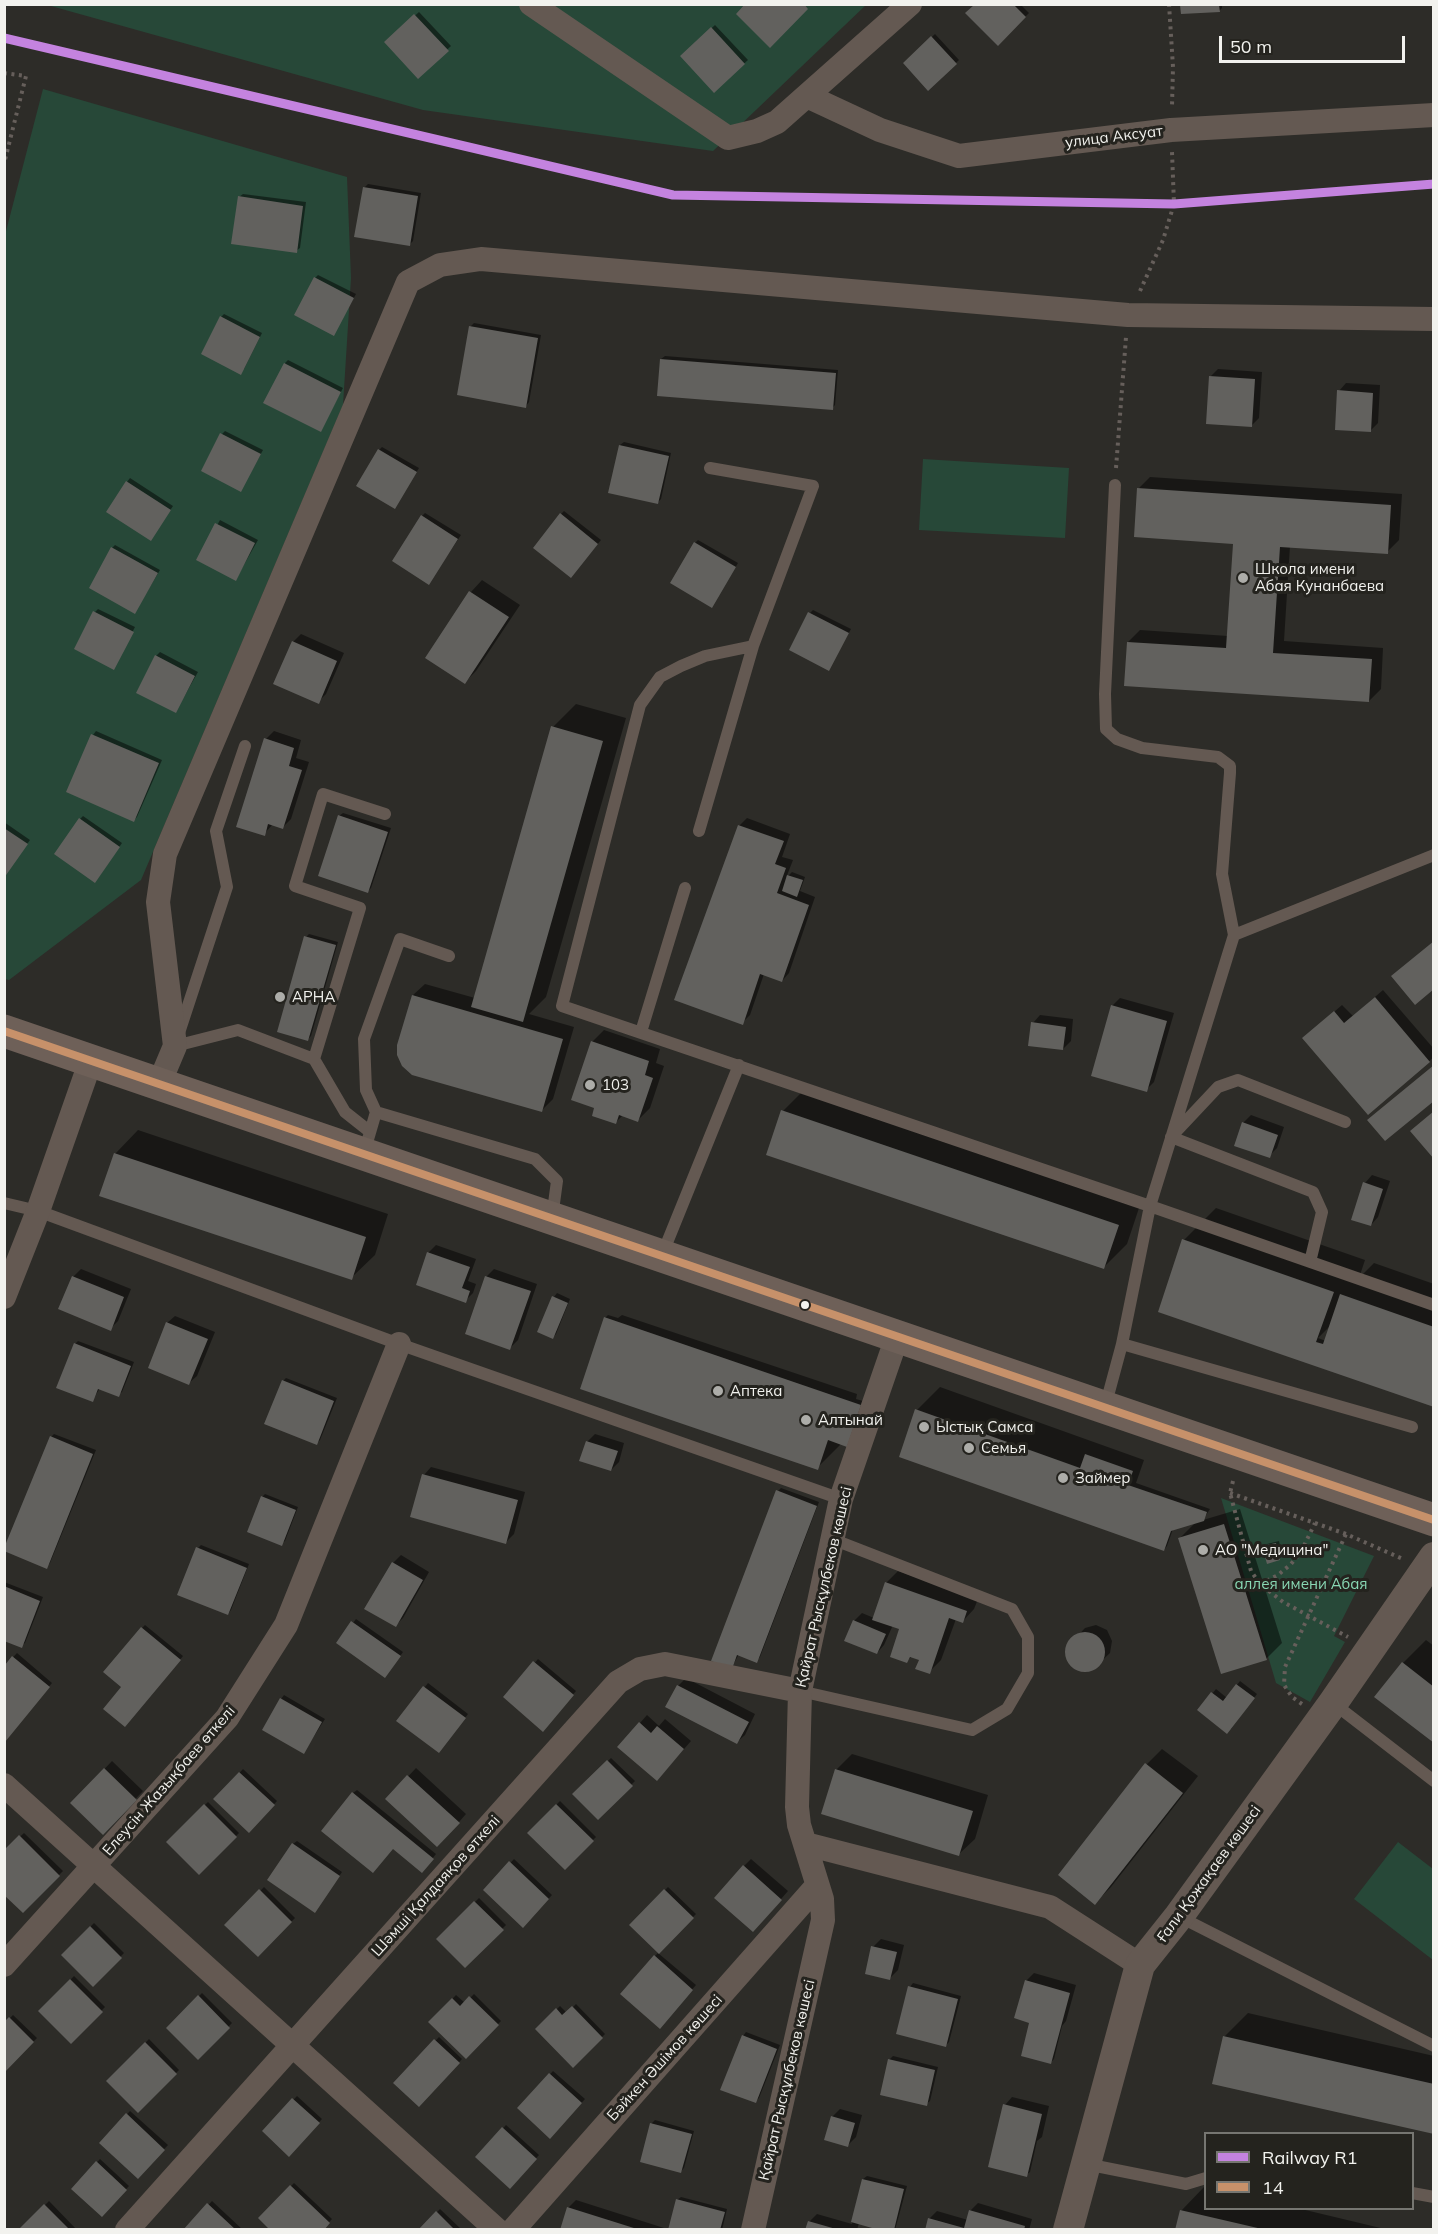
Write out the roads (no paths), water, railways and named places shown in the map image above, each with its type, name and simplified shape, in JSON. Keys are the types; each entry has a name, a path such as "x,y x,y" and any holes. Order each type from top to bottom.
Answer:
{"main road":[{"path":"4,1031 159,1084 367,1142 552,1219 1434,1520"}],"street":[{"path":"531,4 729,138 757,131 777,122 910,4"},
{"name":"улица Аксуат","path":"807,96 880,130 959,156 1170,130 1434,115"},
{"path":"159,1084 175,1046 158,902 165,854 408,282 440,265 481,259 1128,315 1434,319"},
{"path":"4,1297 38,1211 91,1060"},
{"name":"Қайрат Рысқұлбеков көшесі","path":"753,2229 823,1920 822,1899 816,1887 799,1825 797,1807 800,1691 841,1499 897,1337"},
{"name":"Елеусін Жазықбаев өткелі","path":"4,1965 94,1868 227,1718 286,1625 399,1344"},
{"name":"Ғали Қожақаев көшесі","path":"1068,2229 1140,1965 1179,1916 1328,1710 1430,1563"},
{"name":"Шәмші Қалдаяқов өткелі","path":"127,2229 618,1682 640,1669 665,1664 800,1691"},
{"path":"4,1785 497,2229"},
{"path":"806,1844 1050,1907 1140,1965"},
{"name":"Бәйкен Әшімов көшесі","path":"513,2229 816,1887"}],"lane":[{"path":"699,831 753,645 813,486 710,468"},
{"path":"1105,1408 1122,1344 1150,1206 1234,935 1222,874 1230,766 1218,757 1142,748 1117,740 1106,729 1105,694 1115,485"},
{"path":"753,645 705,656 660,677 640,705 562,1006 1434,1305"},
{"path":"175,1046 227,887 216,831 245,746"},
{"path":"314,1059 360,908 295,886 323,794 386,814"},
{"path":"1234,935 1434,855"},
{"path":"640,1032 686,888"},
{"path":"367,1142 376,1112 366,1090 364,1039 400,939 449,956"},
{"path":"175,1046 238,1030 314,1059 345,1112 367,1142"},
{"path":"662,1255 739,1065"},
{"path":"1171,1137 1218,1087 1238,1080 1345,1122"},
{"path":"376,1112 535,1159 557,1180 552,1219"},
{"path":"1171,1137 1313,1192 1322,1212 1310,1262"},
{"path":"4,1203 38,1211 399,1344 841,1499"},
{"path":"1122,1344 1412,1426"},
{"path":"800,1691 972,1730 1007,1709 1028,1674 1028,1637 1012,1609 832,1539"},
{"path":"1328,1710 1434,1781"},
{"path":"1179,1916 1434,2046"},
{"path":"1085,2164 1186,2184 1204,2179"},
{"path":"1414,2193 1434,2197"}],"rail line":[{"name":"R1","path":"4,38 673,195 1174,204 1434,184"}],"place":[{"name":"Школа имени Абая Кунанбаева","path":"1243,578"},
{"name":"АРНА","path":"280,997"},
{"name":"103","path":"590,1085"},
{"name":"Аптека","path":"718,1391"},
{"name":"Алтынай","path":"806,1420"},
{"name":"Ыстық Самса","path":"924,1427"},
{"name":"Семья","path":"969,1448"},
{"name":"Займер","path":"1063,1478"},
{"name":"АО \"Медицина\"","path":"1203,1550"}],"park label":[{"name":"аллея имени Абая","path":"1301,1584"}]}
